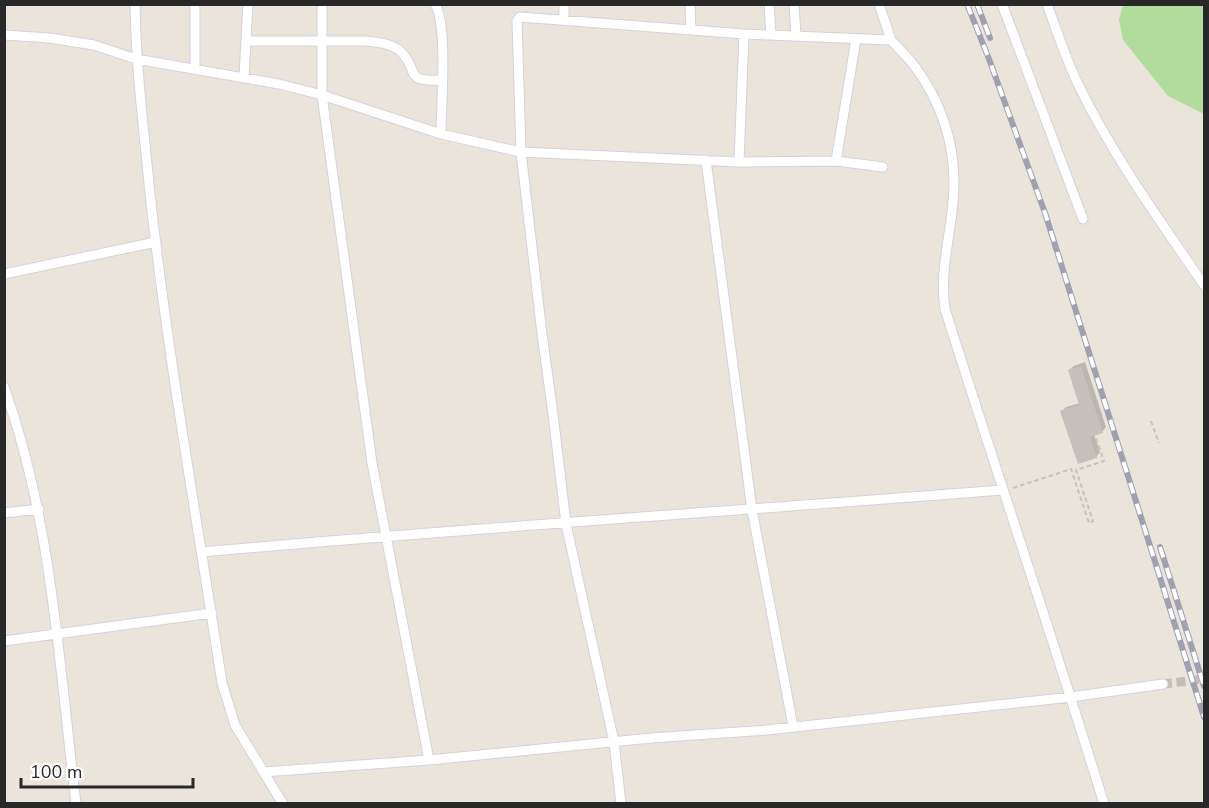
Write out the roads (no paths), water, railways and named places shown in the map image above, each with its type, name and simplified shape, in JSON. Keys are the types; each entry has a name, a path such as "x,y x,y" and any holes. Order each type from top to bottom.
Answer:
{"street":[{"path":"135,4 136,59 156,242 173,372 222,683 230,711 242,739 284,804"},
{"path":"195,4 195,69"},
{"path":"244,76 248,4"},
{"path":"322,4 322,95 372,463 429,760"},
{"path":"435,4 442,27 441,134"},
{"path":"564,4 564,19"},
{"path":"690,4 691,30"},
{"path":"769,4 771,35"},
{"path":"794,4 796,36"},
{"path":"879,4 891,40 916,68 941,113 950,136 954,166 953,209 942,280 945,309 1104,804"},
{"path":"1002,4 1083,219"},
{"path":"1047,4 1078,85 1148,204 1204,285"},
{"path":"621,804 614,742 566,524 521,152 517,19 522,16 744,34 891,40"},
{"path":"739,162 744,34"},
{"path":"4,35 49,38 94,45 136,59 244,76 322,95 441,134 521,152 739,162 836,160 883,167"},
{"path":"836,160 856,39"},
{"path":"246,40 364,40 392,46 406,57 417,79 441,80"},
{"path":"706,160 752,510 793,726"},
{"path":"4,274 156,242"},
{"path":"4,387 39,509 75,804"},
{"path":"202,552 386,536 1002,491"},
{"path":"4,513 39,509"},
{"path":"4,641 212,613"},
{"path":"263,772 429,760 793,726 1071,697 1163,684"}],"tunnel":[{"path":"1163,684 1204,679"}],"railway":[{"path":"967,4 1045,213 1204,717"},
{"path":"977,4 990,38"},
{"path":"1160,547 1204,686"}]}
